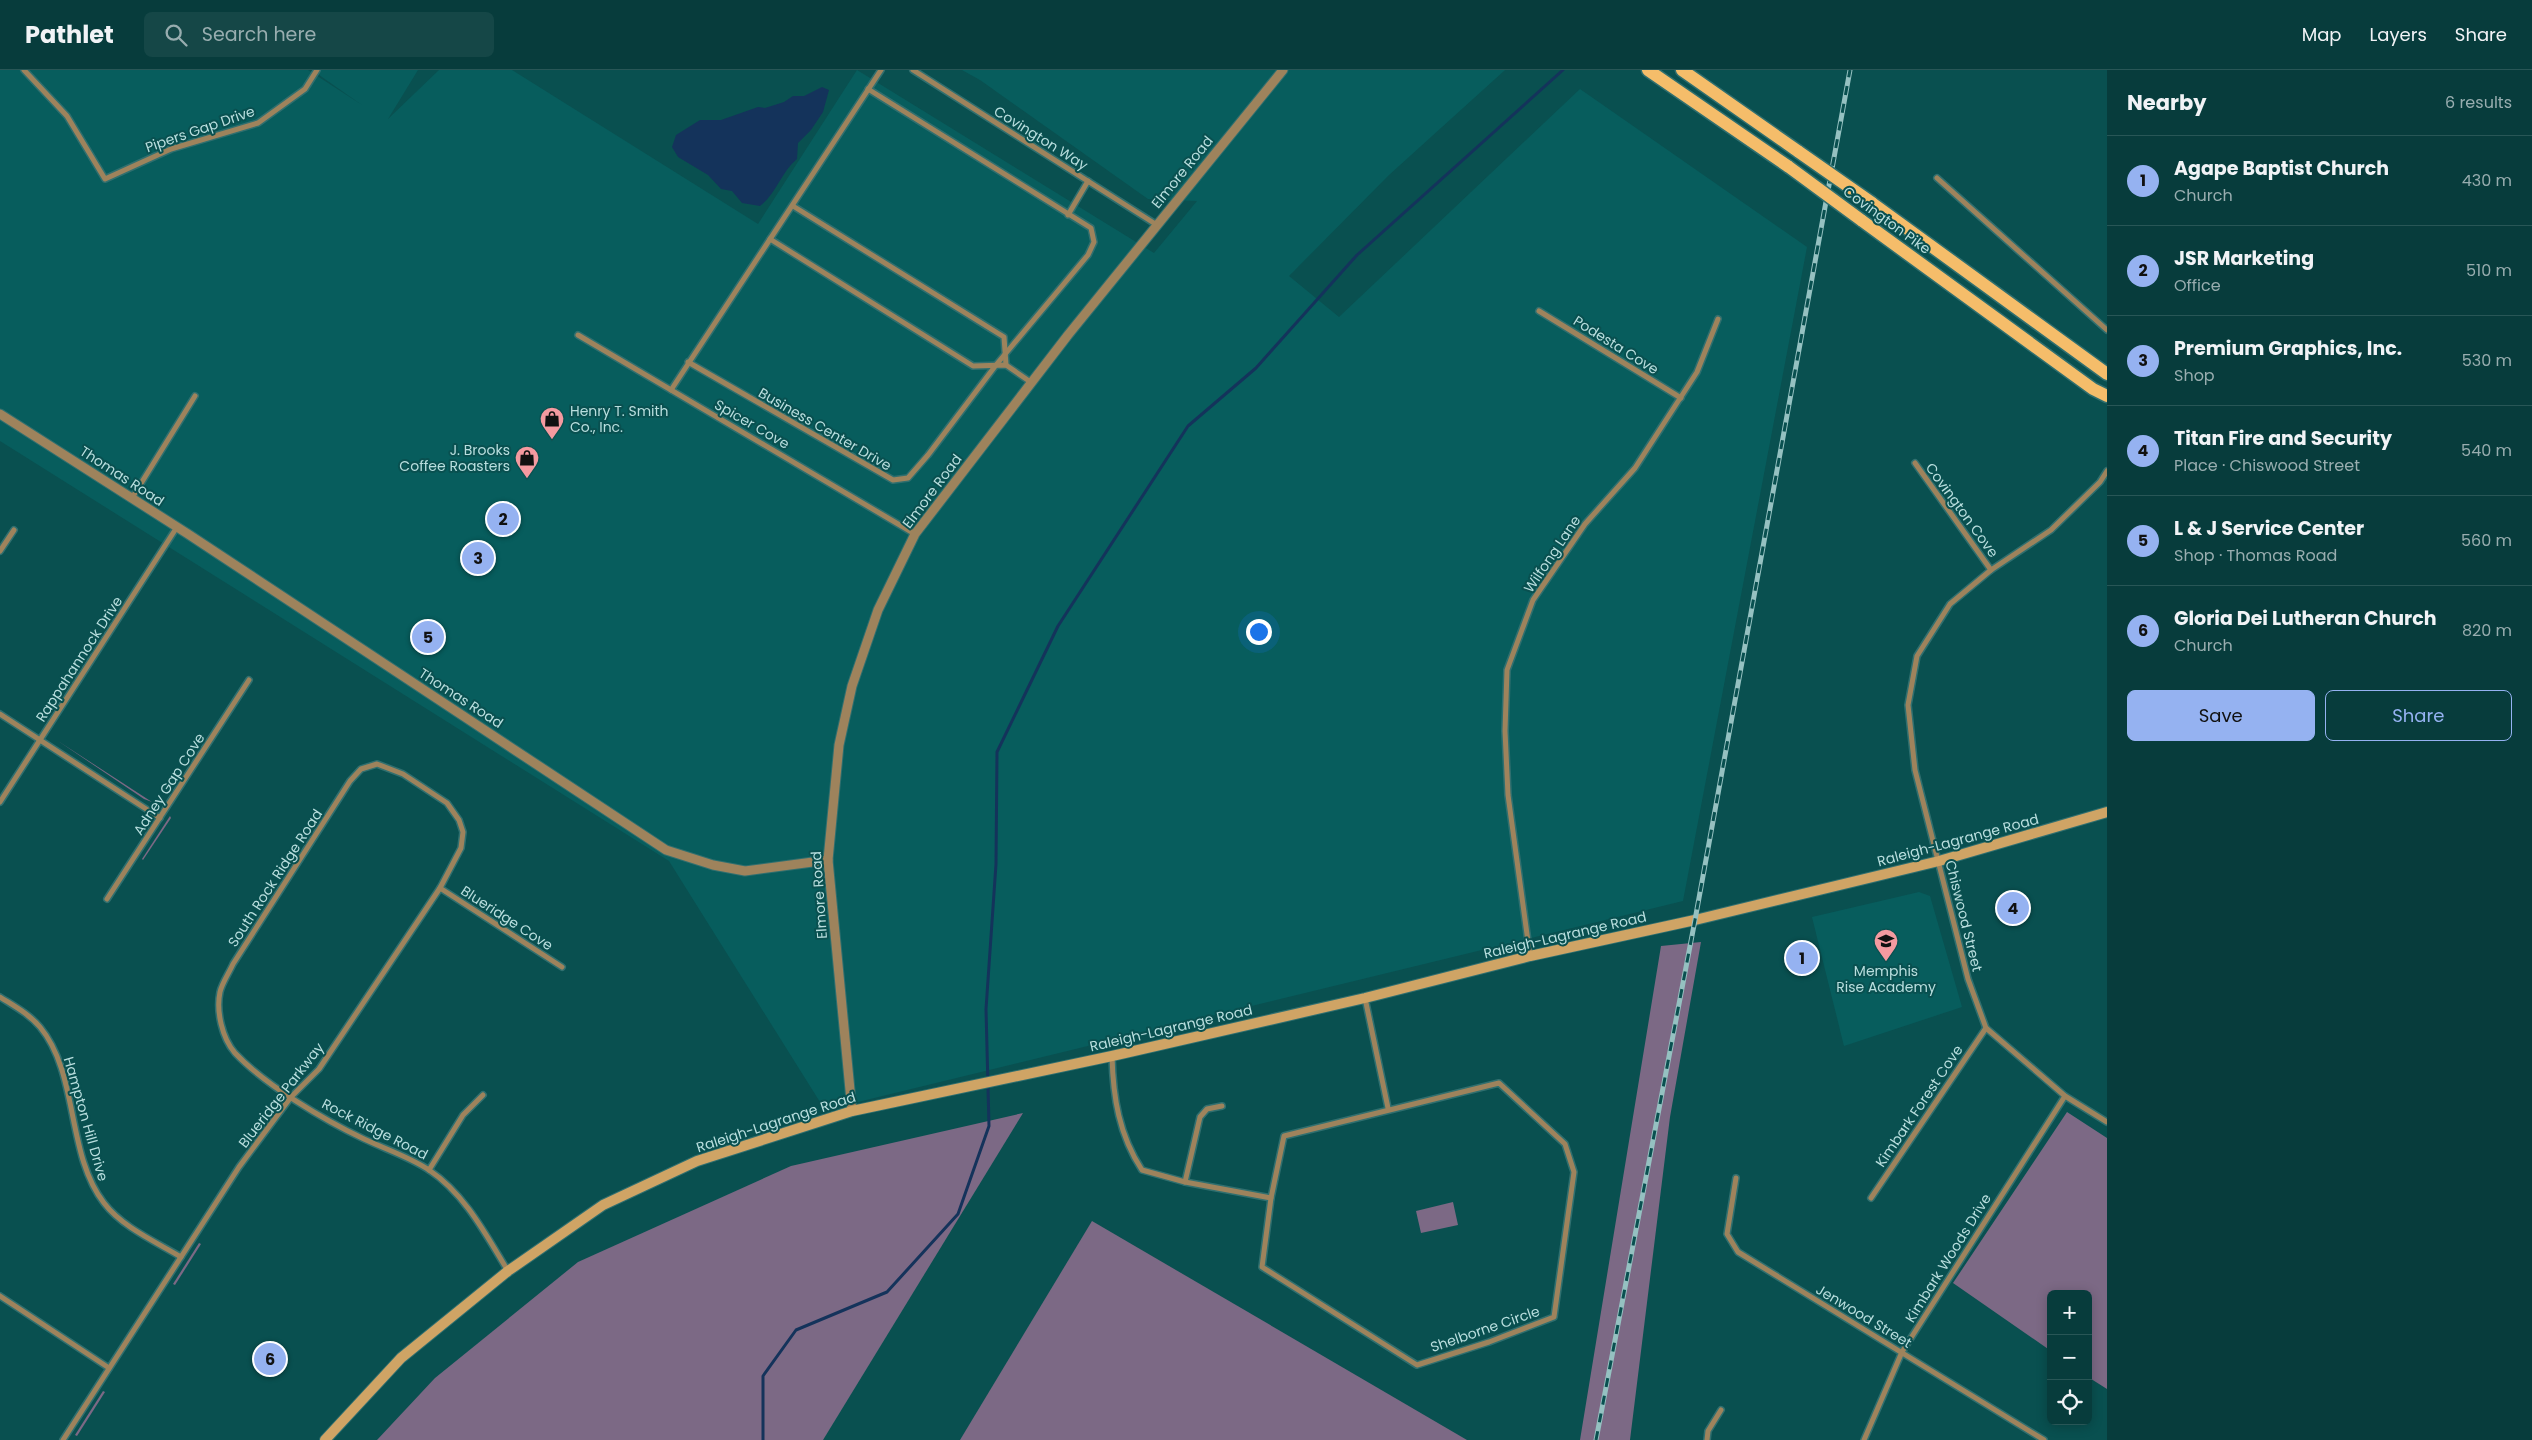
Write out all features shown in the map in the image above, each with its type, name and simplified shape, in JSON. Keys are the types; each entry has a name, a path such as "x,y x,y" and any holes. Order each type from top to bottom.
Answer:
{"main road":[{"name":"Covington Pike","path":"1648,70 1789,167 2093,389 2107,396"},
{"name":"Covington Pike","path":"1682,70 1872,203 2107,374"},
{"name":"Raleigh-Lagrange Road","path":"325,1440 401,1358 508,1271 603,1205 689,1165 852,1111 1112,1056 1365,998 1530,956 1695,920 1938,861 2107,812"}],"street":[{"name":"Pipers Gap Drive","path":"24,70 67,116 105,179 171,148 258,123 305,89 317,70"},
{"path":"671,390 881,70"},
{"name":"Covington Way","path":"913,70 1157,225"},
{"name":"Elmore Road","path":"852,1111 828,860 839,745 852,686 878,610 915,534 1157,225 1283,70"},
{"path":"868,89 1068,215 1088,181"},
{"path":"1937,178 2107,330"},
{"path":"793,206 1004,337 1006,365"},
{"name":"Business Center Drive","path":"688,362 893,480 908,478 928,455 996,366 1088,255 1094,242 1091,228 1068,215"},
{"path":"770,239 973,366 1006,365 1032,383"},
{"name":"Podesta Cove","path":"1538,311 1681,398"},
{"name":"Wilfong Lane","path":"1530,956 1508,795 1505,731 1507,670 1533,600 1585,524 1635,468 1697,372 1718,319"},
{"name":"Spicer Cove","path":"578,335 915,534"},
{"path":"132,498 195,396"},
{"name":"Thomas Road","path":"0,414 132,498 666,850 713,865 745,871 828,860"},
{"name":"Covington Cove","path":"1915,463 1991,570"},
{"name":"Chiswood Street","path":"2107,471 2100,482 2051,530 1991,570 1950,604 1917,656 1908,705 1914,770 1968,979 1986,1028 2065,1096 2107,1122"},
{"name":"Rappahannock Drive","path":"0,802 177,528"},
{"path":"0,551 14,530"},
{"name":"Adney Gap Cove","path":"107,899 249,680"},
{"path":"0,714 160,818"},
{"name":"Blueridge Parkway","path":"63,1440 245,1159 291,1097 319,1069 440,888 461,848 463,832 460,820 447,803 403,774 376,764"},
{"name":"South Rock Ridge Road","path":"220,1020 220,992 233,964 350,781 361,769 376,764"},
{"name":"Blueridge Cove","path":"440,888 562,967"},
{"name":"Hampton Hill Drive","path":"0,998 35,1022 53,1048 88,1175 101,1200 113,1213 181,1258"},
{"path":"1365,998 1388,1108"},
{"name":"Rock Ridge Road","path":"220,1020 226,1038 235,1052 260,1075 291,1097 361,1138 429,1170 454,1191 477,1219 508,1271"},
{"name":"Kimbark Forest Cove","path":"1871,1198 1986,1028"},
{"path":"1112,1056 1115,1099 1122,1132 1142,1170 1185,1182 1271,1198"},
{"name":"Shelborne Circle","path":"1499,1083 1565,1144 1574,1172 1554,1317 1489,1342 1417,1365 1262,1267 1271,1198 1284,1136 1325,1127 1388,1108 1499,1083"},
{"path":"429,1170 463,1115 483,1095"},
{"name":"Kimbark Woods Drive","path":"1864,1440 1902,1352 2065,1096"},
{"path":"1185,1182 1200,1117 1207,1109 1222,1106"},
{"name":"Jenwood Street","path":"1736,1178 1727,1234 1738,1252 2044,1440"},
{"path":"0,1296 110,1368"},
{"path":"1707,1440 1708,1431 1721,1410"}],"shaded area":[{"path":"0,70 308,70 362,105 312,70 418,70 388,119 439,70 512,70 758,224 857,70 1154,253 1197,201 1148,199 980,80 962,70 1505,70 1389,175 1289,276 1339,317 1580,89 1807,247 1683,901 825,1110 669,861 0,441"},
{"path":"822,87 829,90 823,112 811,130 798,143 797,159 787,170 771,195 760,206 742,203 732,191 721,189 708,175 678,157 672,147 676,135 700,120 721,120 758,107 765,108 784,102 793,96 804,96"},
{"path":"58,741 152,802 144,799"},
{"path":"170,816 171,818 143,860 142,859"},
{"name":"Memphis Rise Academy","path":"1919,892 1930,896 1962,1007 1844,1046 1812,917"},
{"path":"1701,942 1670,1117 1630,1440 1580,1440 1661,946"},
{"path":"2067,1112 2107,1138 2107,1389 2092,1380 2092,1290 2047,1290 2047,1348 1953,1283"},
{"path":"1023,1113 823,1440 377,1440 435,1378 578,1262 791,1166"},
{"path":"1453,1202 1458,1225 1421,1233 1416,1211"},
{"path":"1092,1221 1467,1440 960,1440"},
{"path":"199,1243 201,1244 175,1285 173,1284"},
{"path":"103,1391 105,1392 77,1436 75,1435"}],"waterway":[{"path":"763,1440 763,1376 796,1330 887,1292 958,1214 989,1126 986,1009 996,864 997,752 1058,626 1188,426 1256,368 1357,255 1563,70"}],"railway":[{"path":"1596,1440 1695,920 1850,70"}],"place":[{"name":"Henry T. Smith Co., Inc.","path":"552,440"},
{"name":"J. Brooks Coffee Roasters","path":"527,479"},
{"name":"JSR Marketing","path":"503,519"},
{"name":"Premium Graphics, Inc.","path":"478,558"},
{"name":"L & J Service Center","path":"428,637"},
{"name":"Titan Fire and Security","path":"2013,908"},
{"name":"Agape Baptist Church","path":"1802,958"},
{"name":"Memphis Rise Academy","path":"1886,962"},
{"name":"Gloria Dei Lutheran Church","path":"270,1359"}]}
